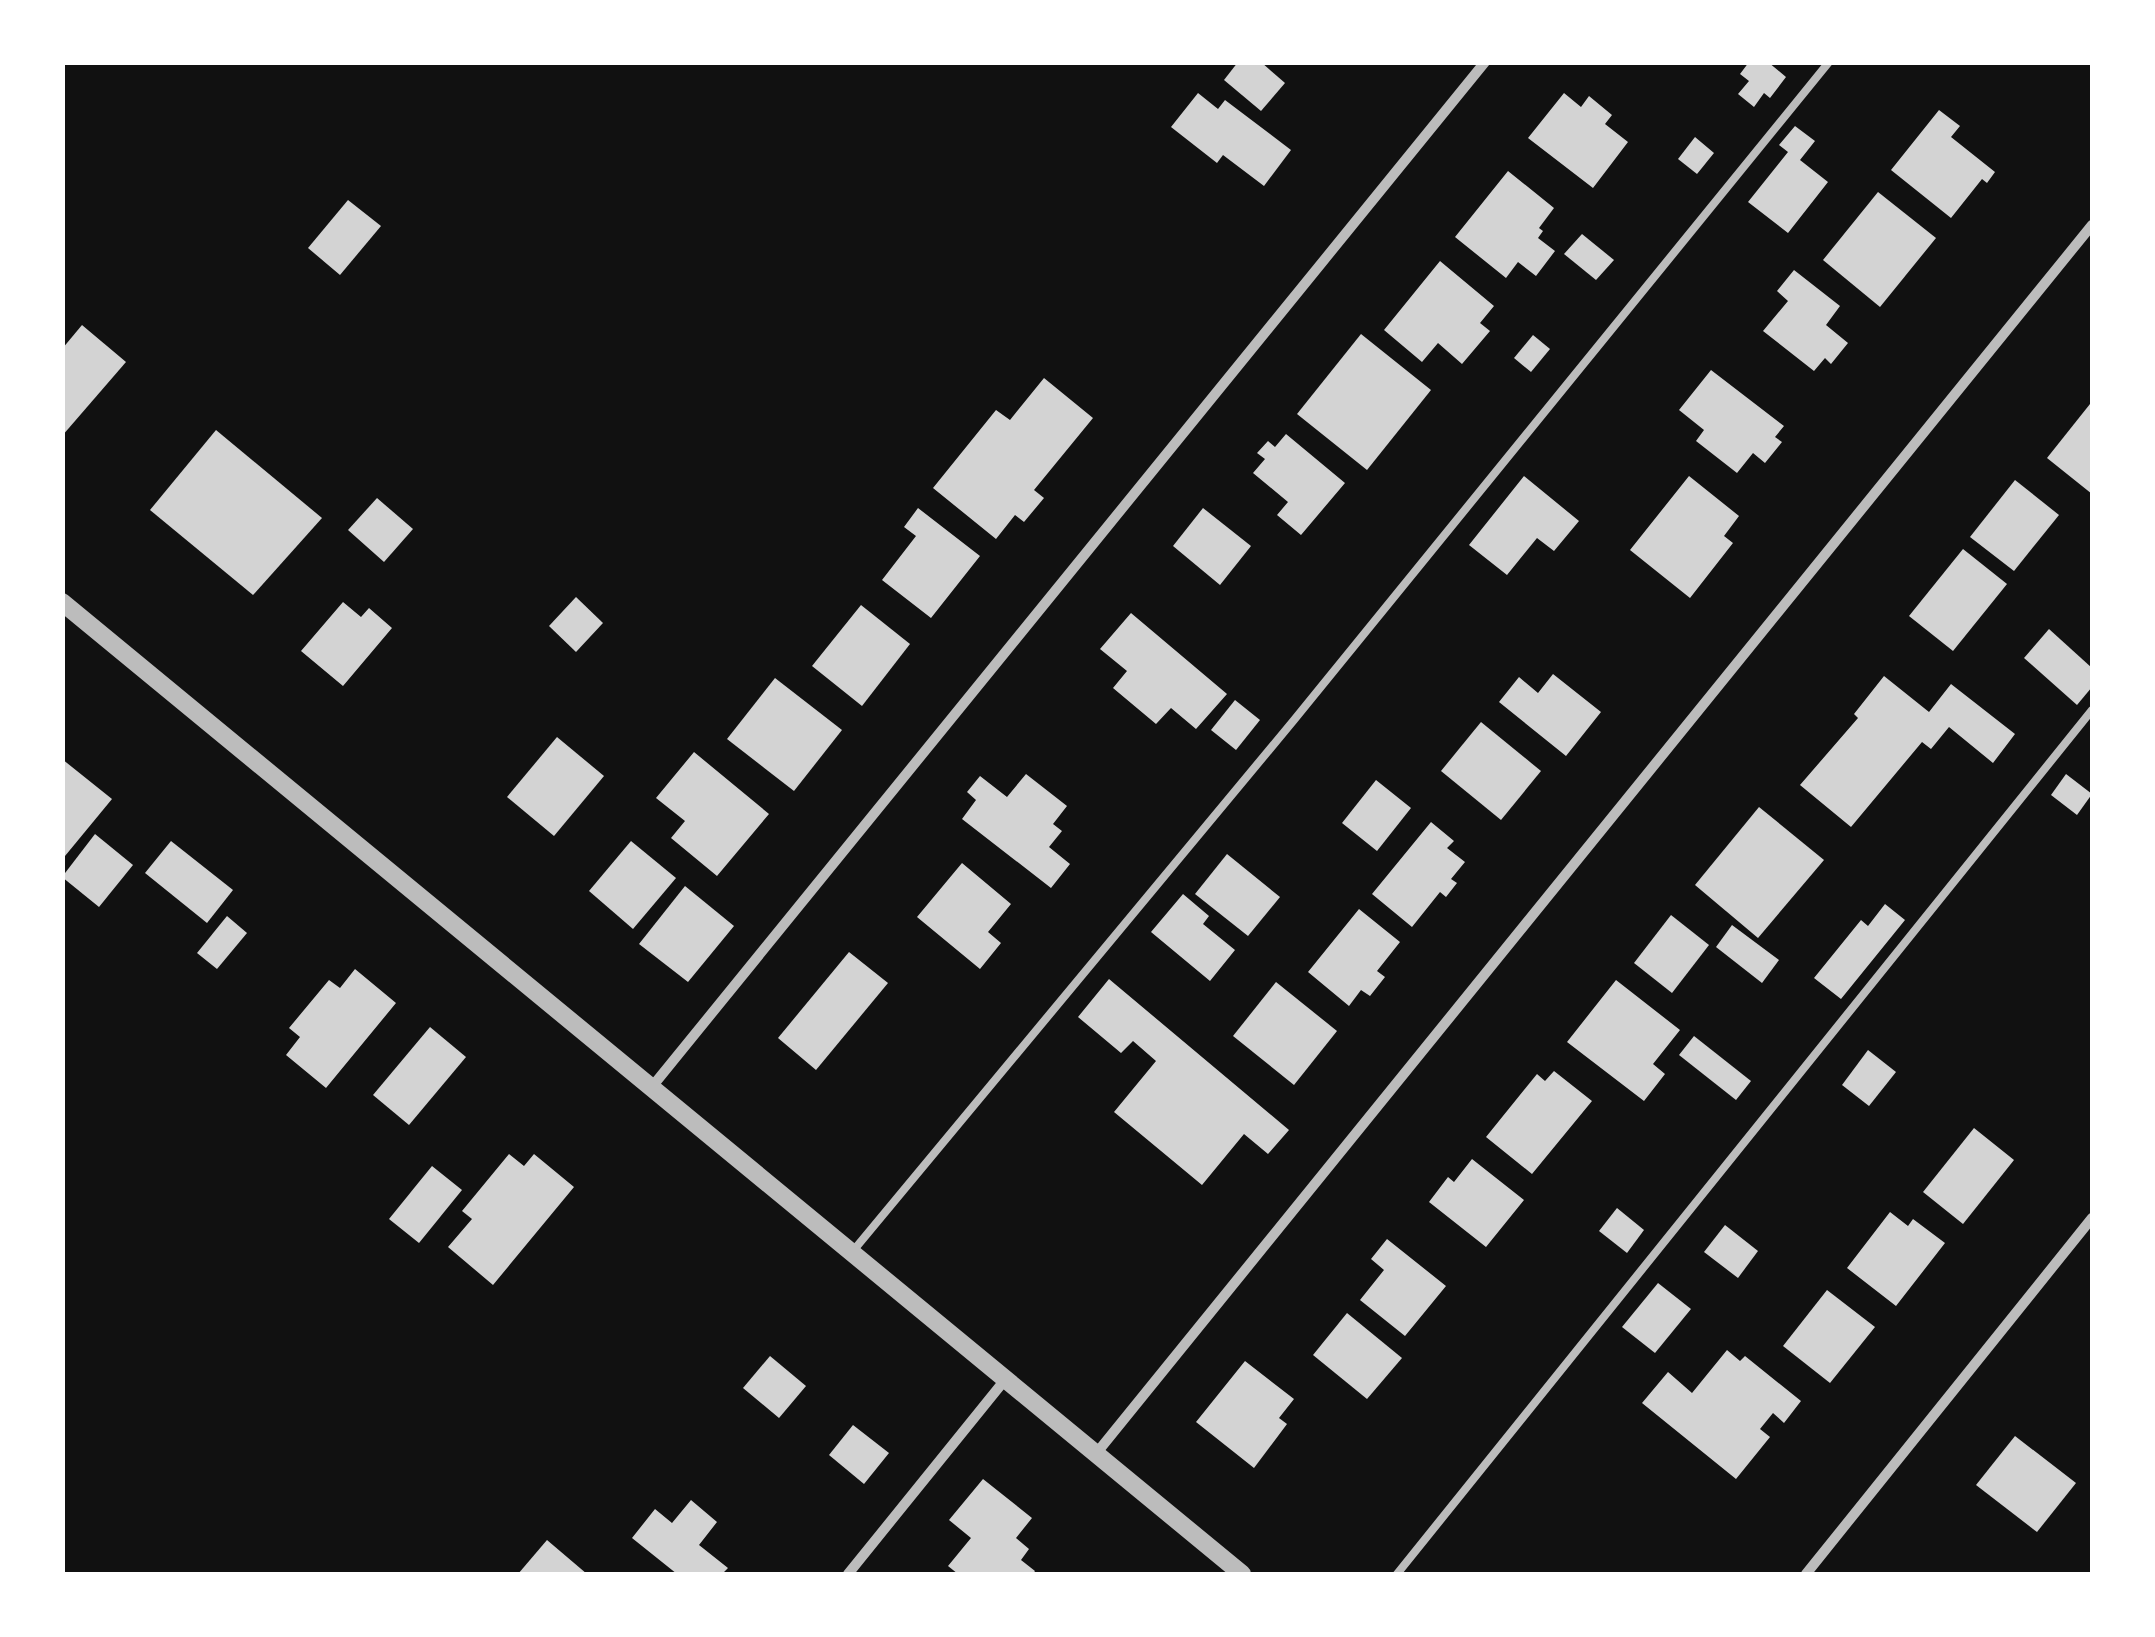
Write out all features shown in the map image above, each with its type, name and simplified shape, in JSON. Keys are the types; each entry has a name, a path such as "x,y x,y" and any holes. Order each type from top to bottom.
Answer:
{"street":[{"path":"650,1089 1485,62"},
{"path":"1094,1456 2092,225"},
{"path":"62,602 1094,1456 1242,1574"},
{"path":"1806,1574 2092,1218"},
{"path":"848,1574 1004,1381"}],"lane":[{"path":"850,1254 1281,735 1829,62"},
{"path":"1397,1574 2092,710"}],"building":[{"path":"1238,62 1261,62 1285,83 1261,111 1224,80"},
{"path":"1749,62 1768,62 1786,77 1770,98 1764,93 1754,107 1738,94 1749,81 1740,74"},
{"path":"1198,93 1218,109 1225,100 1291,150 1264,186 1223,155 1217,163 1171,127"},
{"path":"1564,93 1581,107 1589,96 1612,115 1605,124 1628,142 1593,188 1528,138"},
{"path":"1939,110 1960,126 1951,137 1995,172 1987,183 1982,179 1951,218 1891,170"},
{"path":"1795,126 1815,141 1800,160 1828,182 1788,233 1748,202 1788,152 1779,145"},
{"path":"1695,137 1714,153 1697,174 1678,159"},
{"path":"1508,171 1554,208 1539,228 1543,231 1538,238 1555,251 1536,276 1518,262 1506,278 1455,237"},
{"path":"1878,192 1936,238 1880,307 1823,260"},
{"path":"348,200 381,226 340,275 308,248"},
{"path":"1582,234 1614,260 1596,280 1564,254"},
{"path":"1440,261 1494,306 1480,323 1490,331 1462,364 1438,343 1422,362 1384,330"},
{"path":"1794,270 1840,306 1826,325 1848,343 1831,364 1825,358 1814,371 1763,331 1788,301 1777,291"},
{"path":"82,325 126,362 62,436 62,349"},
{"path":"1361,334 1431,390 1367,470 1297,414"},
{"path":"1533,335 1550,349 1531,372 1514,358"},
{"path":"1711,370 1784,426 1775,437 1782,442 1765,463 1753,453 1737,473 1696,441 1704,430 1679,410"},
{"path":"1044,378 1093,418 1034,490 1044,498 1024,522 1015,515 996,539 933,488 996,410 1010,420"},
{"path":"2092,406 2092,494 2047,458"},
{"path":"216,430 322,518 253,595 150,510"},
{"path":"1286,434 1345,483 1301,535 1277,515 1288,502 1253,473 1265,459 1257,453 1268,441 1275,447"},
{"path":"1524,476 1579,521 1554,551 1537,538 1507,575 1469,545"},
{"path":"1689,476 1739,516 1724,536 1733,543 1690,598 1630,550"},
{"path":"2015,480 2059,515 2014,571 1970,537"},
{"path":"377,498 413,529 384,562 348,530"},
{"path":"918,508 980,556 931,618 882,580 916,536 904,527"},
{"path":"1203,508 1251,546 1220,585 1173,546"},
{"path":"1963,549 2007,584 1953,651 1909,616"},
{"path":"576,597 603,623 576,652 549,626"},
{"path":"343,602 361,617 369,608 392,628 343,686 301,651"},
{"path":"861,605 910,644 862,706 812,666"},
{"path":"1131,613 1227,694 1196,729 1171,708 1156,724 1113,688 1127,671 1100,649"},
{"path":"2049,629 2092,668 2092,687 2077,705 2024,658"},
{"path":"1553,674 1601,712 1566,756 1499,702 1519,677 1538,693"},
{"path":"1884,676 1929,712 1951,684 2015,734 1993,763 1949,727 1931,749 1922,742 1851,827 1800,785 1858,718 1854,714"},
{"path":"775,678 842,730 794,791 727,739"},
{"path":"1235,700 1260,720 1236,750 1211,730"},
{"path":"1481,722 1541,771 1501,820 1441,771"},
{"path":"557,737 604,776 554,836 507,797"},
{"path":"694,752 769,814 717,876 671,838 685,821 656,798"},
{"path":"62,759 112,799 65,856 62,854"},
{"path":"1026,774 1067,806 1053,824 1062,831 1049,847 1070,864 1051,888 962,819 976,800 967,792 980,776 1007,797"},
{"path":"2066,774 2092,794 2077,815 2051,795"},
{"path":"1376,780 1411,808 1377,851 1342,823"},
{"path":"1759,807 1824,860 1758,938 1695,885"},
{"path":"1431,822 1454,841 1447,848 1465,862 1451,879 1457,883 1446,897 1440,892 1412,927 1372,894"},
{"path":"95,834 133,865 99,907 62,877"},
{"path":"171,841 233,890 207,923 145,873"},
{"path":"631,841 676,878 633,929 589,891"},
{"path":"1227,854 1280,897 1248,936 1195,894"},
{"path":"962,863 1011,904 988,932 1001,943 980,969 917,917"},
{"path":"685,886 734,926 688,982 639,944"},
{"path":"1183,894 1209,916 1203,924 1235,950 1210,981 1151,932"},
{"path":"1885,904 1905,920 1841,999 1814,978 1861,920 1868,926"},
{"path":"1359,909 1400,942 1377,971 1385,977 1370,996 1361,990 1349,1006 1308,972"},
{"path":"1671,915 1709,945 1672,993 1634,963"},
{"path":"227,916 247,933 217,969 197,953"},
{"path":"1732,925 1779,960 1762,983 1716,947"},
{"path":"849,952 888,983 816,1070 778,1038"},
{"path":"355,969 396,1003 326,1088 286,1055 300,1037 289,1028 329,980 340,988"},
{"path":"1109,979 1289,1130 1268,1154 1244,1134 1202,1185 1114,1112 1156,1061 1133,1041 1121,1053 1078,1017"},
{"path":"1616,980 1680,1030 1653,1064 1665,1074 1644,1101 1567,1042"},
{"path":"1276,982 1337,1031 1294,1085 1233,1036"},
{"path":"430,1027 466,1057 409,1125 373,1095"},
{"path":"1694,1036 1751,1081 1736,1100 1679,1055"},
{"path":"1868,1050 1896,1072 1869,1106 1842,1085"},
{"path":"1554,1071 1592,1101 1532,1174 1486,1137 1537,1074 1545,1081"},
{"path":"1974,1128 2014,1160 1963,1224 1923,1192"},
{"path":"509,1154 524,1166 534,1154 574,1187 493,1285 448,1247 472,1219 462,1211"},
{"path":"1472,1159 1524,1200 1486,1247 1429,1202 1448,1177 1454,1182"},
{"path":"432,1166 462,1190 419,1243 389,1219"},
{"path":"1617,1208 1644,1230 1627,1253 1599,1231"},
{"path":"1890,1212 1908,1226 1913,1219 1945,1243 1896,1306 1847,1268"},
{"path":"1725,1225 1758,1251 1738,1278 1704,1252"},
{"path":"1387,1239 1446,1286 1405,1336 1360,1300 1384,1270 1371,1259"},
{"path":"1658,1283 1691,1309 1655,1353 1622,1327"},
{"path":"1827,1290 1875,1327 1830,1383 1783,1346"},
{"path":"1347,1313 1402,1358 1367,1399 1313,1355"},
{"path":"1727,1350 1740,1361 1745,1356 1801,1401 1784,1423 1773,1413 1760,1429 1770,1437 1736,1479 1642,1403 1668,1372 1692,1393"},
{"path":"770,1356 806,1386 779,1418 743,1388"},
{"path":"1245,1361 1294,1399 1279,1418 1287,1424 1254,1468 1196,1422"},
{"path":"853,1425 889,1453 864,1484 829,1455"},
{"path":"2015,1436 2076,1483 2037,1532 1976,1485"},
{"path":"983,1479 1032,1518 1016,1538 1029,1549 1021,1560 1035,1571 1033,1574 958,1574 948,1566 971,1538 949,1520"},
{"path":"691,1500 717,1522 699,1545 728,1568 722,1574 677,1574 632,1538 655,1509 672,1523"},
{"path":"547,1540 587,1574 518,1574"}]}
